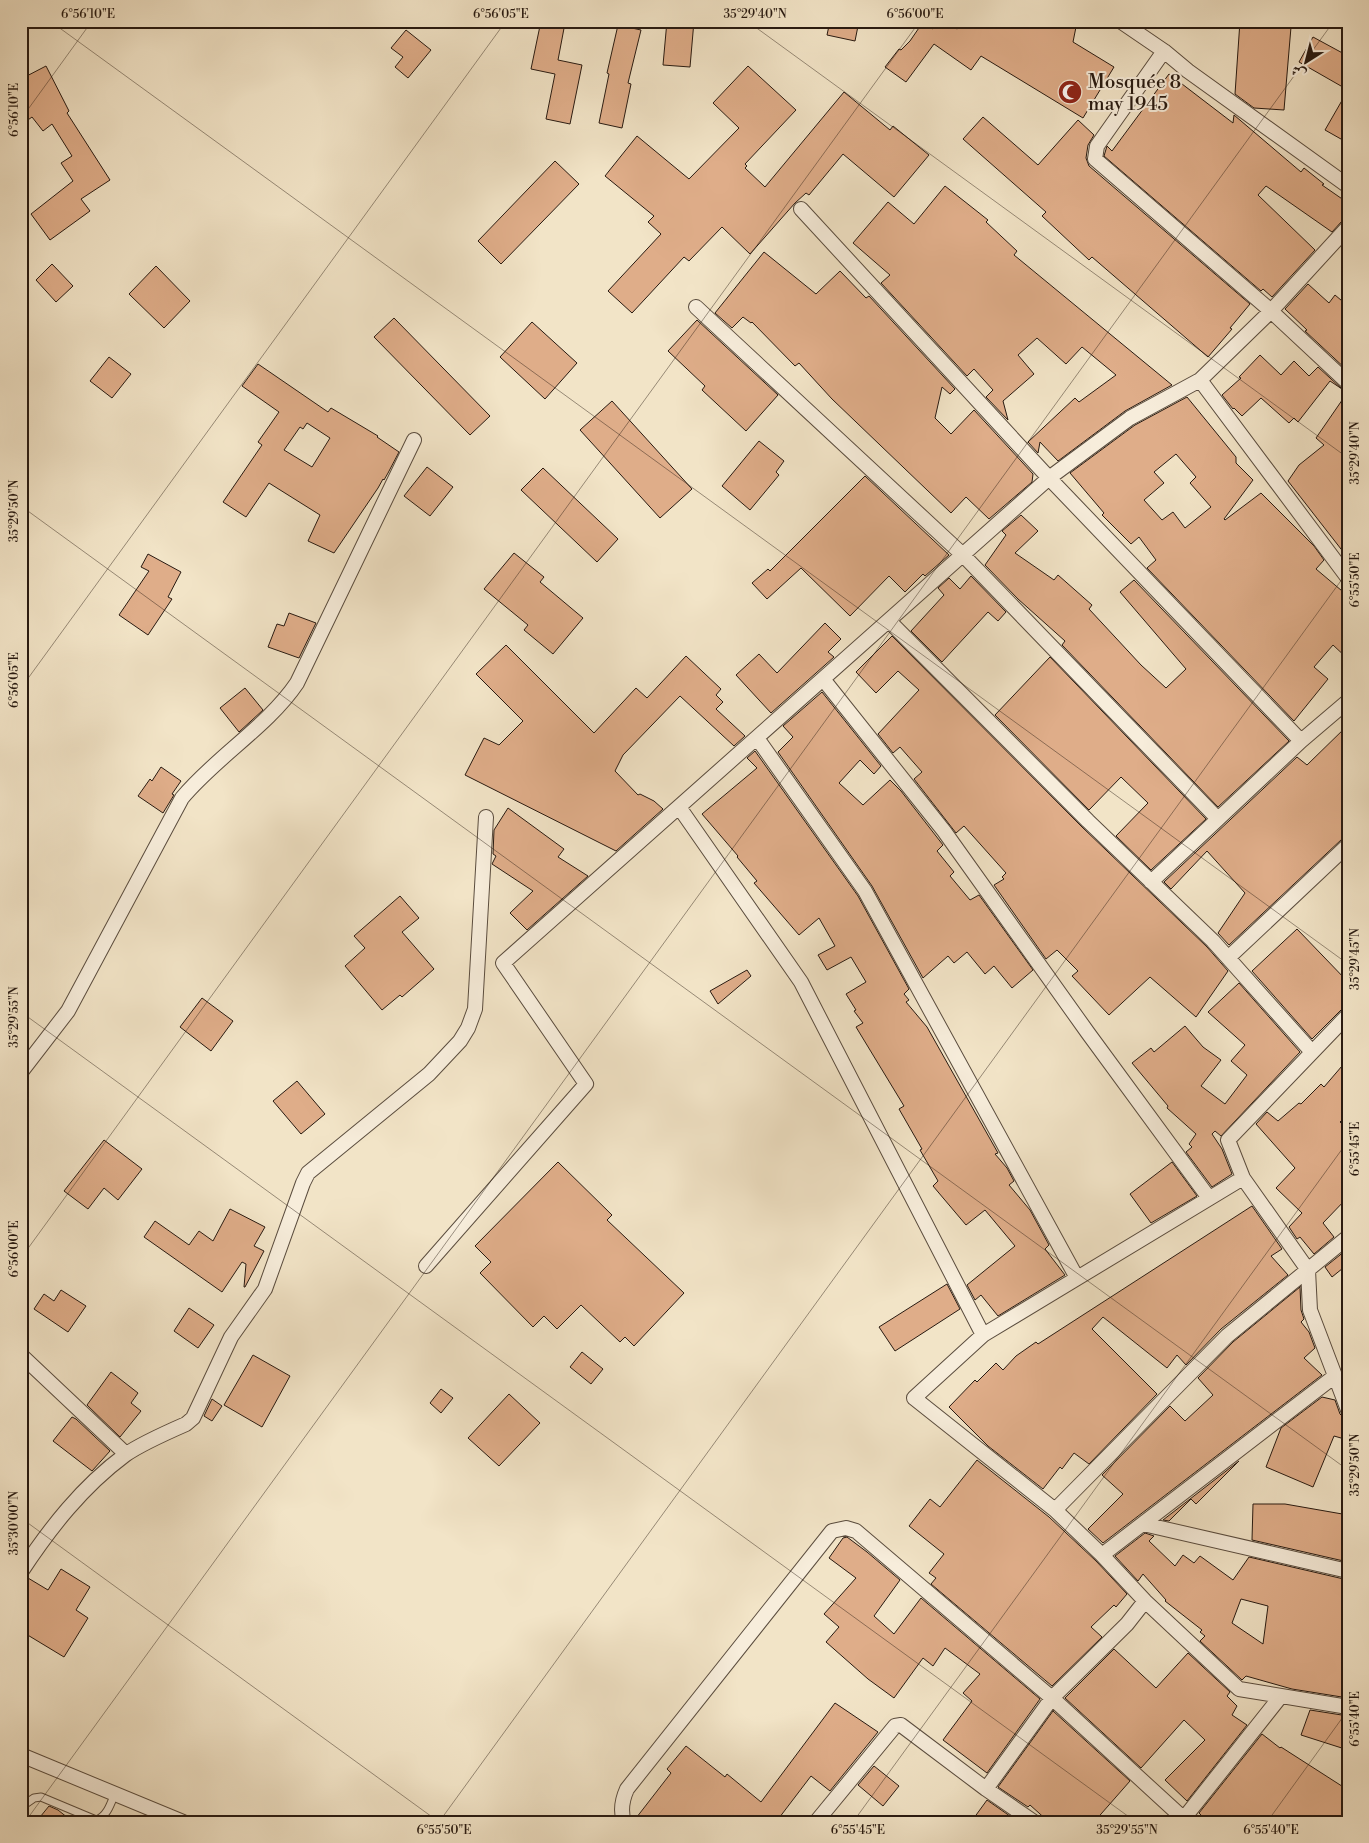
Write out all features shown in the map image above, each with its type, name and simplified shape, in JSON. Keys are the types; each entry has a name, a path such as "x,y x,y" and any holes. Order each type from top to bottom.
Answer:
{"street":[{"path":"1120,21 1348,186"},
{"path":"1164,51 1098,146 1095,159 1271,311 1348,383"},
{"path":"801,209 1049,478 1300,741"},
{"path":"426,1266 586,1084 502,964 1049,478 1130,418 1200,380 1271,311 1348,227"},
{"path":"696,307 963,555 1218,819"},
{"path":"1200,380 1348,578"},
{"path":"21,1072 68,1011 182,798 197,780 286,700 297,683 414,440"},
{"path":"889,620 1080,814 1213,941 1312,1052"},
{"path":"823,680 944,831 1088,1033 1209,1198"},
{"path":"1151,882 1300,741 1348,701"},
{"path":"757,738 865,891 1077,1278"},
{"path":"679,807 801,982 983,1335"},
{"path":"21,1572 45,1535 97,1478 126,1454 186,1424 193,1418 231,1336 265,1289 308,1173 429,1074 460,1041 475,1009 486,817"},
{"path":"1228,958 1348,845"},
{"path":"1348,1015 1228,1140 1242,1178 1308,1270 1310,1310 1348,1410"},
{"path":"1242,1178 983,1335 914,1398 1055,1510 1146,1601 1239,1689 1348,1708"},
{"path":"1055,1510 1227,1336 1348,1237"},
{"path":"21,1355 126,1454"},
{"path":"1102,1555 1335,1376"},
{"path":"1142,1524 1348,1570"},
{"path":"624,1822 622,1817 622,1801 627,1789 832,1531 837,1528 856,1531 1052,1698 1182,1820 1281,1696"},
{"path":"986,1789 1052,1698 1127,1624 1146,1601"},
{"path":"816,1822 894,1726 901,1724 986,1789 1034,1822"},
{"path":"21,1755 183,1822"}],"lane":[{"path":"21,1807 34,1798 41,1797 96,1820 100,1819 106,1812 115,1793"}],"building":[{"path":"541,21 565,23 558,60 582,65 570,124 546,119 555,74 531,69"},
{"path":"667,21 694,21 690,67 663,65"},
{"path":"830,21 859,21 855,41 827,35"},
{"name":"Mosquée 8 may 1945","path":"939,21 946,21 957,29 967,21 1068,21 1076,27 1073,42 1114,67 1083,118 981,56 971,70 934,44 906,82 885,67 899,49 901,50 910,41 923,22 933,29"},
{"path":"1240,21 1289,21 1289,27 1291,27 1284,110 1254,108 1235,94"},
{"path":"618,25 641,30 628,83 631,84 622,128 599,123 609,74 607,73"},
{"path":"406,30 431,50 408,78 395,67 403,57 391,48"},
{"path":"1313,37 1348,56 1348,90 1299,62"},
{"path":"46,66 69,111 67,113 110,180 81,199 90,211 50,240 31,214 73,181 61,163 72,156 52,124 43,131 32,117 21,125 21,79"},
{"path":"748,66 796,110 745,164 747,166 745,168 765,187 844,92 890,130 893,126 929,155 894,197 843,154 809,195 806,193 795,203 750,254 722,227 689,261 684,257 632,313 608,291 661,234 648,222 654,216 605,176 637,136 689,179 739,128 713,103"},
{"path":"1169,74 1233,123 1234,115 1301,172 1304,168 1324,184 1322,185 1348,203 1348,218 1342,221 1332,232 1266,186 1258,195 1315,250 1272,297 1263,289 1261,291 1104,156 1107,146 1112,151"},
{"path":"1348,90 1348,143 1325,130"},
{"path":"983,117 1038,165 1078,120 1094,135 1088,145 1086,158 1089,166 1250,304 1208,357 1092,257 1089,260 1042,216 1046,212 963,139"},
{"path":"555,161 579,184 501,264 478,241"},
{"path":"945,186 988,220 986,222 1017,251 1014,255 1172,385 1125,411 1058,461 1040,442 1038,453 1028,442 1075,398 1079,402 1116,375 1082,347 1066,364 1037,338 1018,355 1034,374 1003,401 1008,420 986,397 993,390 974,369 967,376 881,283 890,275 853,243 888,202 914,224"},
{"path":"764,252 816,294 840,271 866,298 869,296 955,389 950,394 942,387 935,418 951,434 974,410 1033,474 1032,482 989,519 966,497 951,513 832,399 799,363 795,366 752,322 743,317 732,328 715,313"},
{"path":"52,264 73,286 56,302 36,280"},
{"path":"156,266 190,301 164,328 129,294"},
{"path":"1308,284 1329,303 1335,295 1348,306 1348,371 1305,331 1307,330 1285,309"},
{"path":"394,318 490,416 470,435 374,337"},
{"path":"697,320 778,395 746,431 702,390 705,386 668,351"},
{"path":"532,322 577,363 545,399 500,357"},
{"path":"1260,355 1281,375 1294,361 1309,376 1318,367 1342,389 1330,381 1298,422 1294,418 1289,423 1261,398 1242,416 1233,409 1222,395 1241,378 1239,377"},
{"path":"109,357 131,374 112,398 90,381"},
{"path":"258,364 328,412 331,408 378,436 399,452 384,480 334,553 308,541 320,515 269,483 246,517 223,502 262,445 258,442 279,412 242,386","holes":["307,423 330,438 312,467 284,450 300,427 303,429"]},
{"path":"1343,390 1348,392 1348,558 1288,481 1299,465 1324,445 1316,438 1347,393"},
{"path":"1187,397 1236,457 1236,463 1253,480 1224,519 1261,493 1314,546 1324,560 1316,569 1348,596 1348,659 1333,645 1314,667 1328,679 1294,721 1147,568 1156,560 1139,537 1131,544 1102,515 1104,513 1070,473 1135,425","holes":["1176,454 1196,477 1190,483 1211,507 1185,528 1173,512 1162,520 1144,500 1164,483 1154,472"]},
{"path":"612,401 692,489 660,518 580,430"},
{"path":"759,441 784,461 776,472 779,475 750,510 722,486"},
{"path":"427,467 453,487 430,516 404,496"},
{"path":"543,468 618,539 597,562 521,490"},
{"path":"865,476 949,555 925,576 923,574 905,592 889,576 850,616 801,568 767,599 752,583 768,569 770,571"},
{"path":"1021,515 1038,531 1015,553 1054,580 1058,575 1092,605 1089,609 1141,665 1166,688 1186,669 1120,592 1134,580 1289,741 1218,807 1062,645 1065,641 1018,599 985,565 1006,535 1002,531"},
{"path":"514,553 544,577 540,582 583,618 553,654 524,630 528,625 484,589"},
{"path":"148,554 181,572 168,597 172,599 148,635 119,615 149,571 141,567"},
{"path":"971,576 1006,612 998,621 988,612 942,662 911,631 944,595 938,588 949,578 960,589"},
{"path":"289,613 316,623 299,658 268,647 277,624 284,626"},
{"path":"825,623 841,639 828,652 834,657 771,713 736,675 759,654 777,673"},
{"path":"892,636 1082,827 1207,947 1228,971 1196,1017 1150,977 1109,1015 1072,976 1078,971 1057,950 1046,959 994,885 1004,879 1002,877 1006,873 964,826 956,833 914,779 922,772 900,747 893,753 878,734 919,690 898,671 876,693 856,672"},
{"path":"506,645 594,733 636,688 647,698 686,656 721,689 716,695 723,702 716,709 745,736 734,746 680,696 623,755 615,771 638,795 640,794 654,801 663,809 616,851 465,775 484,738 499,745 523,721 476,674"},
{"path":"1050,657 1206,819 1151,870 1116,836 1148,803 1121,777 1089,810 995,715"},
{"path":"245,688 263,710 239,732 220,708"},
{"path":"822,692 881,766 874,774 860,760 839,783 863,805 890,780 901,791 943,845 937,851 954,872 950,876 970,900 979,895 1033,970 1012,988 994,966 985,974 967,952 954,963 948,956 923,978 872,886 778,752 793,737 783,726"},
{"path":"1348,725 1348,836 1342,839 1229,945 1218,933 1245,893 1207,851 1171,889 1164,882 1297,757 1307,765"},
{"path":"755,751 858,896 909,989 904,994 909,1000 906,1002 927,1027 998,1153 995,1154 1007,1168 1014,1181 1009,1185 1030,1210 1049,1245 1045,1249 1065,1275 998,1316 981,1295 975,1300 967,1285 1015,1246 985,1210 966,1225 933,1186 938,1181 899,1109 904,1106 856,1027 863,1023 854,1011 856,1010 846,994 866,982 851,957 827,970 818,955 835,946 819,918 799,935 754,883 757,881 702,814 757,768 747,758"},
{"path":"161,767 181,781 163,813 138,796 150,779 152,781"},
{"path":"508,808 564,849 558,857 588,876 527,930 510,913 533,891 492,864 496,856 493,854 494,830"},
{"path":"400,896 419,918 402,932 434,969 402,997 400,995 382,1010 345,966 365,948 354,936"},
{"path":"1297,929 1348,982 1348,1006 1342,1009 1312,1039 1252,971"},
{"path":"747,970 751,976 718,1004 710,991"},
{"path":"1239,983 1300,1052 1221,1136 1215,1131 1212,1134 1222,1149 1232,1174 1212,1187 1186,1152 1192,1147 1189,1144 1196,1134 1167,1108 1168,1106 1132,1063 1151,1048 1154,1052 1185,1026 1203,1047 1221,1060 1201,1086 1225,1104 1247,1075 1231,1061 1245,1045 1208,1012"},
{"path":"202,998 233,1021 211,1051 180,1027"},
{"path":"1348,1059 1348,1114 1340,1122 1348,1129 1348,1197 1323,1223 1334,1237 1314,1254 1300,1237 1297,1239 1289,1227 1302,1213 1276,1188 1295,1168 1256,1124 1267,1112 1278,1121 1299,1103 1301,1104 1321,1084 1324,1087"},
{"path":"297,1081 325,1114 301,1134 273,1101"},
{"path":"104,1140 142,1169 118,1200 104,1188 88,1209 64,1191"},
{"path":"558,1162 612,1215 607,1220 684,1293 634,1346 625,1337 620,1342 581,1305 557,1329 544,1316 533,1327 480,1273 491,1262 475,1246"},
{"path":"1172,1162 1197,1196 1151,1223 1130,1194"},
{"path":"1252,1206 1282,1249 1271,1256 1288,1275 1221,1329 1186,1365 1177,1355 1167,1368 1103,1317 1092,1329 1157,1394 1089,1464 1074,1453 1043,1489 988,1446 949,1407 975,1380 977,1382 996,1363 1003,1370 1016,1356 1036,1342 1038,1344"},
{"path":"230,1209 265,1227 254,1246 264,1251 245,1287 246,1264 242,1262 222,1292 144,1237 155,1221 189,1245 199,1231 213,1241"},
{"path":"1345,1251 1348,1254 1348,1264 1332,1277 1325,1267"},
{"path":"947,1284 960,1309 895,1351 879,1327"},
{"path":"1300,1287 1301,1310 1304,1319 1301,1322 1309,1332 1315,1348 1304,1358 1322,1375 1103,1543 1088,1529 1123,1494 1102,1475 1170,1406 1185,1421 1213,1395 1198,1378 1233,1342"},
{"path":"61,1290 86,1306 68,1332 34,1309 44,1294 54,1301"},
{"path":"189,1308 214,1325 198,1348 174,1331"},
{"path":"582,1352 603,1369 591,1384 570,1367"},
{"path":"253,1355 290,1376 262,1427 224,1405"},
{"path":"111,1372 138,1393 131,1403 141,1411 120,1437 87,1405"},
{"path":"441,1389 453,1398 441,1413 430,1403"},
{"path":"509,1394 540,1423 499,1466 468,1438"},
{"path":"1322,1397 1335,1400 1340,1414 1348,1419 1348,1440 1334,1436 1313,1487 1266,1467 1281,1428"},
{"path":"212,1399 222,1406 212,1421 204,1416"},
{"path":"72,1417 110,1451 92,1471 53,1441"},
{"path":"977,1460 1049,1517 1096,1561 1127,1594 1116,1607 1114,1605 1091,1627 1102,1637 1052,1686 931,1584 936,1578 929,1573 944,1554 909,1526 930,1499 940,1507"},
{"path":"1239,1461 1196,1504 1191,1499 1169,1521 1163,1520"},
{"path":"1253,1504 1285,1504 1348,1515 1348,1562 1252,1540"},
{"path":"1145,1533 1154,1536 1149,1541 1175,1566 1183,1555 1194,1563 1200,1556 1233,1580 1249,1557 1348,1580 1348,1698 1292,1689 1246,1676 1242,1680 1200,1641 1205,1636 1200,1632 1202,1630 1165,1601 1143,1574 1138,1581 1115,1556","holes":["1241,1599 1268,1606 1263,1644 1232,1623"]},
{"path":"847,1537 900,1580 874,1616 894,1634 921,1598 1040,1699 987,1773 943,1740 972,1701 963,1693 980,1674 945,1648 933,1666 923,1658 894,1698 868,1679 826,1642 839,1627 824,1614 856,1578 829,1558 843,1538"},
{"path":"61,1569 90,1587 76,1610 88,1618 64,1657 21,1631 21,1589 28,1578 48,1590"},
{"path":"1114,1649 1156,1688 1188,1653 1230,1692 1227,1696 1237,1706 1232,1715 1247,1725 1187,1801 1165,1780 1205,1740 1184,1720 1141,1768 1065,1698"},
{"path":"835,1703 878,1732 830,1791 811,1776 776,1822 633,1822 671,1773 667,1769 686,1746 725,1777 727,1774 761,1802"},
{"path":"1310,1710 1348,1716 1348,1750 1301,1735"},
{"path":"1053,1711 1130,1781 1094,1822 1049,1822 1030,1805 1028,1807 998,1787"},
{"path":"1262,1734 1280,1748 1348,1790 1348,1822 1208,1822 1199,1813"},
{"path":"874,1766 899,1786 883,1806 858,1785"},
{"path":"987,1800 1017,1821 971,1822"},
{"path":"49,1806 58,1810 73,1822 36,1822"}],"place":[{"name":"Mosquée 8 may 1945","path":"1070,92"}]}
